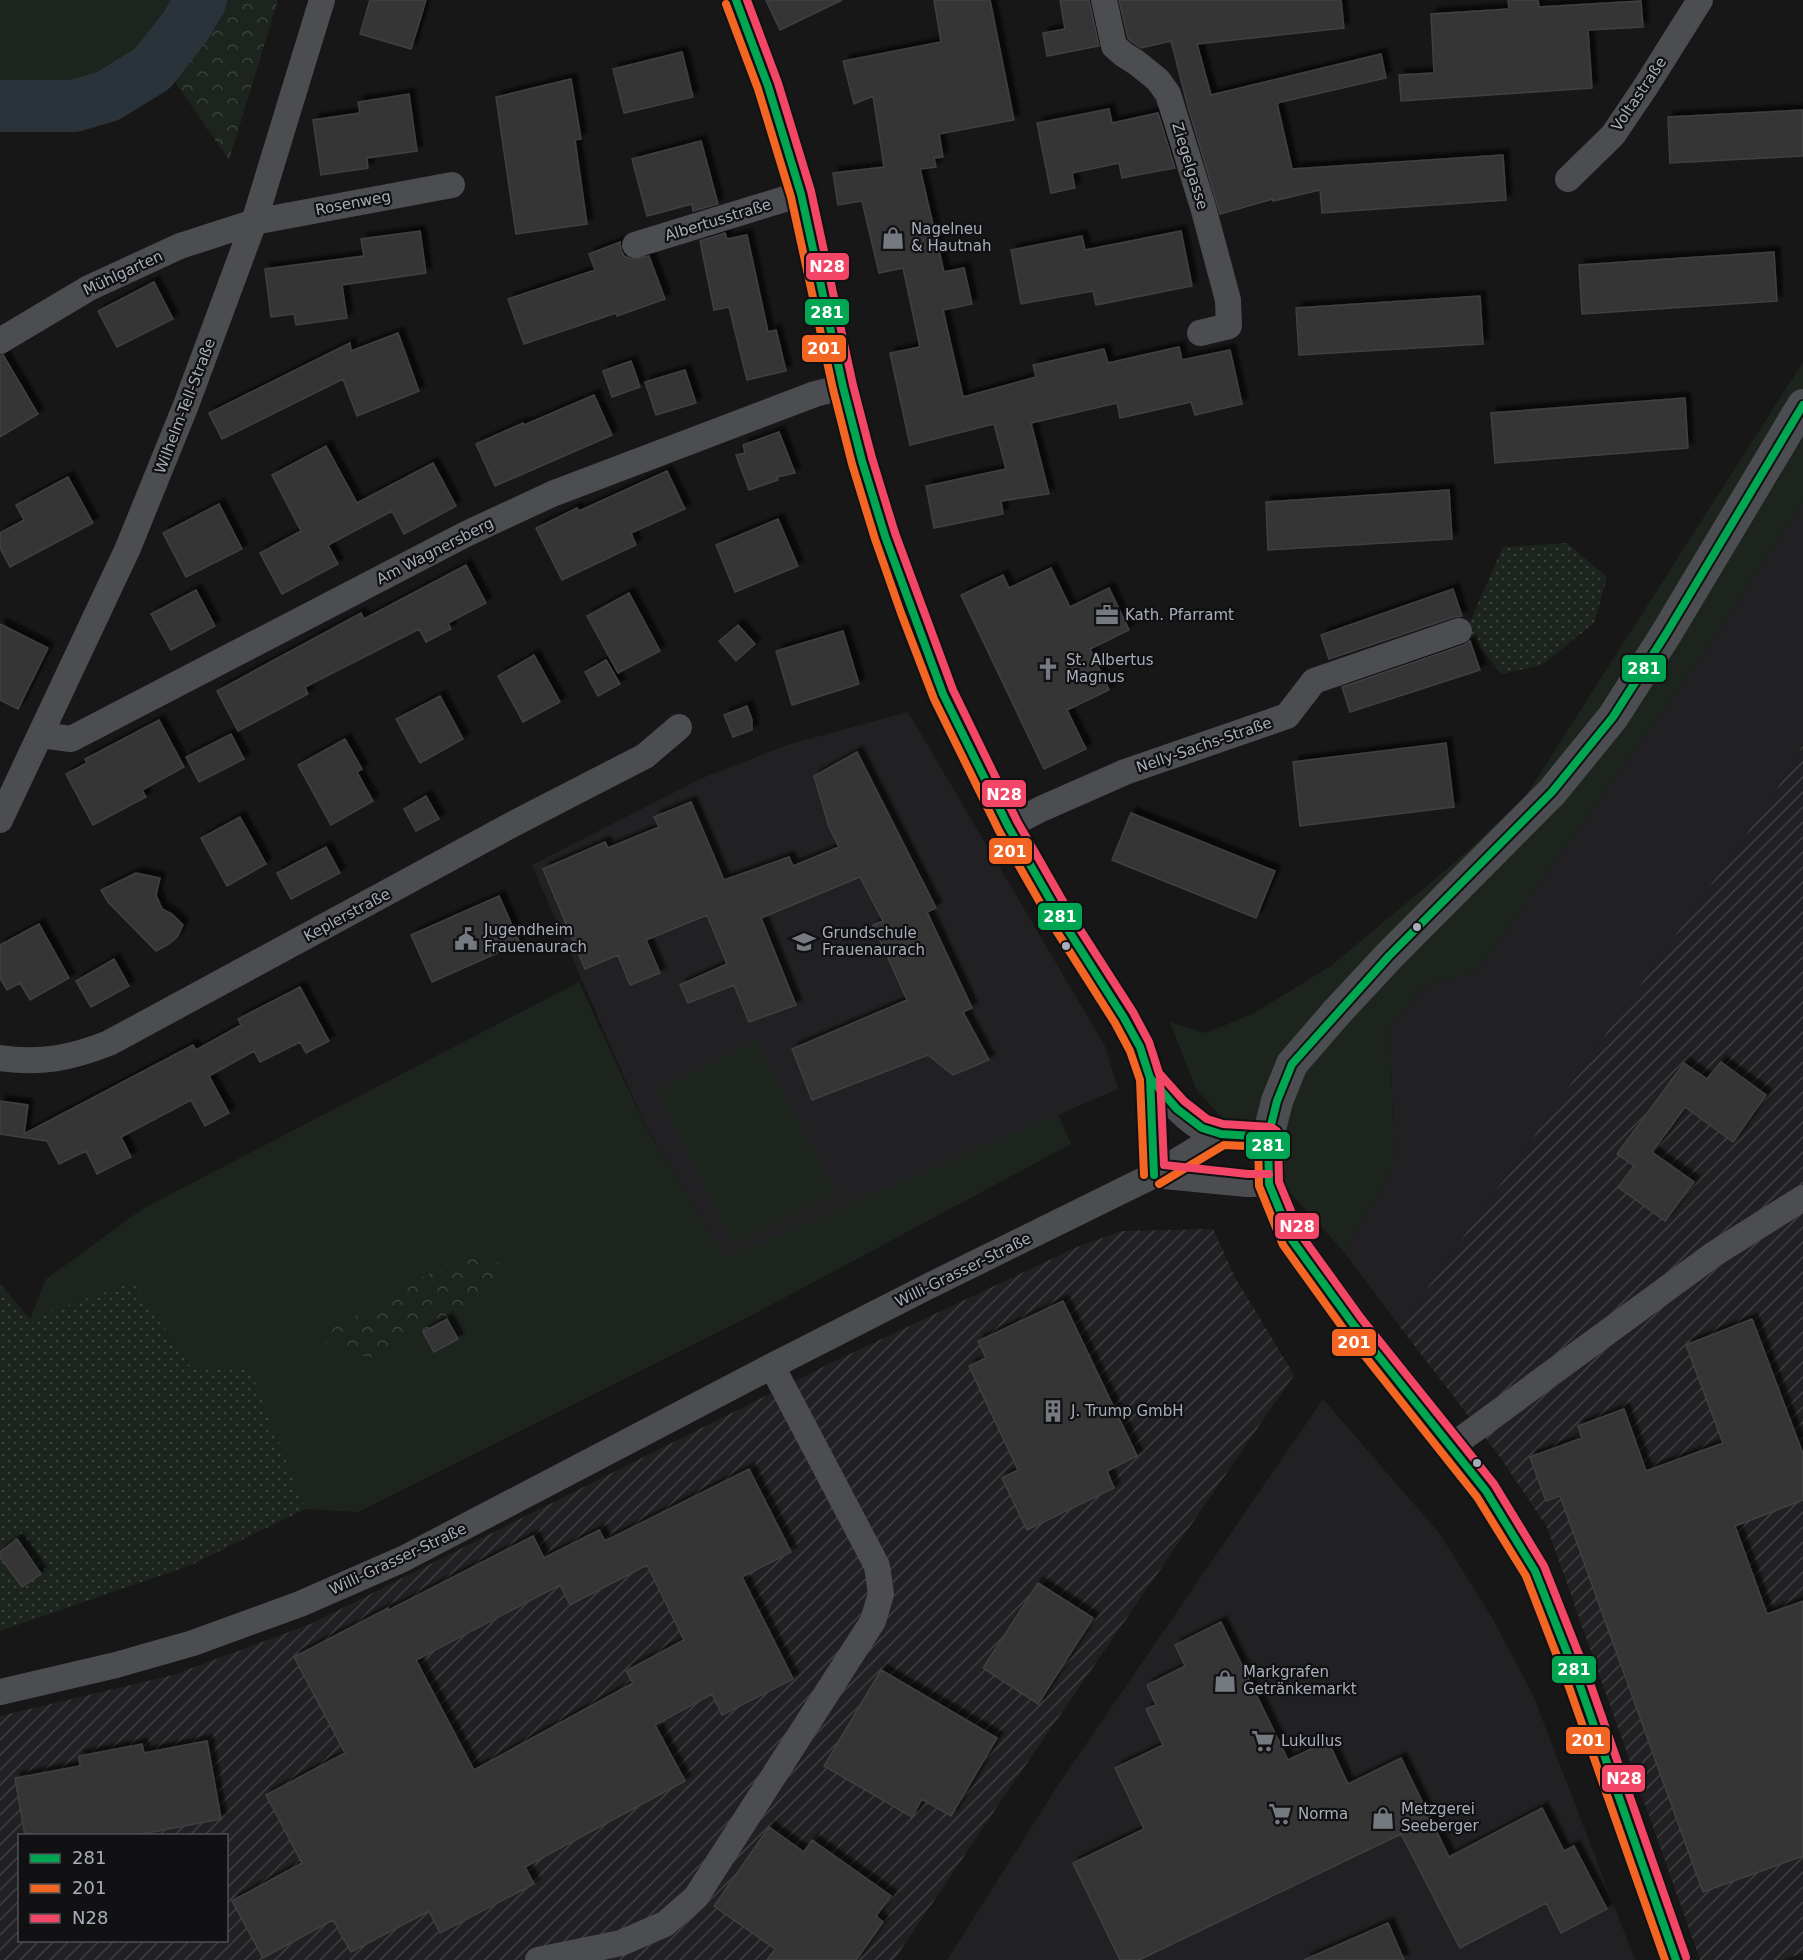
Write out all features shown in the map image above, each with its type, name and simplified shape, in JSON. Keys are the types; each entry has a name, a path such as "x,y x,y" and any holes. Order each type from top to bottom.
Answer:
{"street":[{"name":"Wilhelm-Tell-Straße","path":"3,802 40,735 128,548 186,405 254,222 322,0"},
{"path":"736,0 768,86 801,194 843,387 862,462 885,536 943,694 1008,826 1063,922 1140,1047 1150,1078 1154,1175 1269,1184"},
{"name":"Ziegelgasse","path":"1104,0 1114,46 1158,80 1168,94 1203,207 1228,300 1229,326 1200,333"},
{"name":"Voltastraße","path":"1568,179 1613,135 1700,0"},
{"name":"Rosenweg","path":"254,222 452,185"},
{"name":"Albertusstraße","path":"635,245 801,194"},
{"name":"Mühlgarten","path":"0,341 89,288 180,246 254,222"},
{"name":"Am Wagnersberg","path":"40,735 71,739 466,534 552,494 815,394 843,387"},
{"path":"1676,1960 1579,1683 1535,1570 1486,1491 1358,1330 1292,1240 1269,1184 1268,1137 1277,1101 1292,1064 1336,1012 1389,956 1552,792 1613,717 1666,634 1803,405"},
{"name":"Nelly-Sachs-Straße","path":"1008,826 1041,808 1125,772 1287,716 1314,681 1459,631"},
{"name":"Keplerstraße","path":"0,1058 20,1061 51,1060 80,1054 109,1043 496,833 645,756 678,728"},
{"path":"1150,1078 1177,1109 1202,1128 1221,1134 1268,1137"},
{"name":"Willi-Grasser-Straße","path":"0,1692 116,1665 193,1643 300,1604 403,1559 772,1366 1154,1175 1221,1134"},
{"path":"1452,1446 1714,1254 1803,1198"},
{"path":"538,1960 621,1943 665,1924 696,1897 873,1621 881,1594 877,1566 772,1366"}],"shaded area":[{"path":"1803,502 1803,745 1771,799 1400,1327 1344,1252 1394,1167 1390,1027 1424,986 1477,971 1707,649"},
{"name":"Grundschule Frauenaurach","path":"908,712 1105,1046 1118,1089 726,1259 644,1123 532,865 702,778 790,744"},
{"path":"1803,745 1803,1953 1781,1960 1700,1960 1547,1527 1500,1457 1400,1327 1771,799"},
{"path":"1213,1229 1236,1279 1294,1375 894,1960 0,1960 0,1716 173,1675 313,1623 831,1363 1077,1247 1122,1231"},
{"path":"1323,1399 1440,1534 1491,1616 1533,1695 1635,1960 947,1960 1058,1785"}],"green space":[{"path":"0,0 183,0 152,44 132,61 97,76 78,80 0,87"},
{"path":"183,0 278,0 229,160 168,72 113,113 88,120 0,122 0,87 78,80 97,76 132,61 152,44"},
{"path":"1803,362 1803,502 1707,649 1477,971 1424,986 1390,1027 1394,1167 1344,1252 1196,1089 1170,1022 1206,1033 1254,1013 1331,966 1453,864 1525,797"},
{"path":"1567,543 1607,577 1594,623 1542,665 1502,674 1466,631 1503,547"},
{"path":"579,982 644,1124 726,1258 1058,1114 1071,1144 758,1312 358,1512 305,1509 250,1370 189,1365 133,1282 30,1319 46,1279 144,1208"},
{"path":"757,1040 835,1193 733,1245 656,1091"},
{"path":"478,1246 504,1268 483,1303 377,1358 337,1353 319,1336"},
{"path":"133,1282 189,1365 250,1369 305,1509 191,1565 0,1631 0,1284 30,1319"}],"building":[{"path":"370,0 426,0 411,49 360,34"},
{"path":"766,0 842,0 780,30"},
{"path":"934,0 990,0 1014,120 939,134 943,157 934,158 936,167 920,169 944,272 964,268 972,304 943,310 963,397 1036,377 1033,365 1104,349 1108,363 1179,347 1182,360 1230,350 1242,404 1195,415 1191,402 1120,418 1117,403 1031,423 1049,494 1001,501 1003,514 934,528 926,486 1006,469 994,424 910,445 890,353 920,347 903,268 879,273 862,201 838,205 833,173 884,167 873,96 854,104 843,61 941,42"},
{"path":"1060,0 1089,0 1099,46 1047,56 1043,33 1065,29"},
{"path":"1119,0 1341,0 1344,28 1197,44 1211,95 1381,54 1386,78 1277,103 1292,169 1503,155 1506,200 1322,213 1320,190 1273,201 1273,199 1220,214 1171,41 1141,48 1132,42 1128,38"},
{"path":"1508,0 1538,0 1539,7 1641,1 1643,27 1588,30 1592,88 1401,101 1399,75 1434,73 1431,14 1509,9"},
{"path":"682,52 693,97 624,113 613,69"},
{"path":"571,79 581,139 575,140 587,224 516,234 496,97"},
{"path":"409,94 417,151 367,158 368,168 321,175 313,120 360,113 358,102"},
{"path":"1109,109 1112,123 1158,113 1175,168 1122,178 1119,163 1072,173 1075,188 1051,193 1037,123"},
{"path":"1803,110 1803,156 1670,163 1668,117"},
{"path":"701,141 718,204 693,211 692,204 647,216 632,159"},
{"path":"420,231 426,273 342,285 347,318 296,325 294,314 271,317 265,269 364,256 361,239"},
{"path":"1181,231 1192,286 1096,305 1093,291 1021,304 1011,250 1082,236 1085,250"},
{"path":"725,233 727,239 747,235 768,332 776,330 786,371 747,380 729,307 714,310 700,241"},
{"path":"620,242 624,256 631,259 649,256 665,299 524,344 508,299 595,270 589,254"},
{"path":"1774,252 1777,301 1582,314 1579,265"},
{"path":"154,282 173,319 117,347 98,311"},
{"path":"1480,296 1483,344 1299,355 1296,308"},
{"path":"398,333 419,391 357,416 343,379 222,439 209,413 350,343 351,351"},
{"path":"3,355 38,414 0,437 0,356"},
{"path":"631,361 640,387 612,397 603,371"},
{"path":"685,370 696,403 656,415 645,382"},
{"path":"594,395 612,435 495,486 476,444"},
{"path":"1685,398 1688,448 1495,463 1491,413"},
{"path":"779,432 795,473 777,477 778,480 749,490 736,455 745,453 743,445"},
{"path":"326,446 357,503 433,463 456,506 404,534 392,511 328,545 338,564 282,594 260,553 301,531 272,475"},
{"path":"667,471 685,509 631,533 636,545 562,580 536,528 577,508 579,511"},
{"path":"68,477 93,523 10,567 0,548 0,533 24,520 16,505"},
{"path":"1449,490 1452,539 1268,550 1266,502"},
{"path":"219,504 242,549 186,577 163,533"},
{"path":"778,519 798,566 735,592 716,545"},
{"path":"466,565 486,603 448,623 451,629 426,642 419,629 305,687 308,694 238,731 217,691 361,613 364,619"},
{"name":"St. Albertus Magnus","path":"1051,568 1070,607 1109,588 1129,630 1090,649 1109,690 1067,710 1086,749 1044,769 961,595 1003,575 1009,588"},
{"path":"1453,589 1462,616 1329,659 1321,635"},
{"path":"196,590 215,626 171,650 151,614"},
{"path":"629,593 660,651 618,673 587,616"},
{"path":"0,624 48,648 18,709 0,700"},
{"path":"738,625 755,644 736,661 719,641"},
{"path":"843,631 859,684 792,705 776,651"},
{"path":"1470,641 1480,670 1350,712 1342,687"},
{"path":"534,655 560,702 523,722 498,676"},
{"path":"606,660 620,684 598,696 585,672"},
{"path":"440,696 463,739 420,763 396,719"},
{"path":"747,706 752,720 752,730 733,737 724,715"},
{"path":"159,720 184,767 142,790 146,797 93,825 66,774 87,763 85,759"},
{"path":"231,734 244,759 199,782 186,757"},
{"path":"345,739 362,769 357,772 373,801 331,825 298,765"},
{"path":"1446,743 1454,807 1300,826 1293,762"},
{"path":"857,752 936,908 927,912 972,1008 963,1012 989,1060 953,1075 928,1055 812,1100 792,1049 907,1000 873,925 883,921 860,877 761,918 796,1005 749,1022 734,985 688,1003 680,985 727,964 707,915 646,940 660,973 630,985 618,955 585,969 543,869 605,842 608,848 659,827 654,817 691,802 724,880 789,857 793,866 839,847 829,827 814,776"},
{"path":"426,796 439,819 416,831 404,809"},
{"path":"1131,813 1275,871 1256,918 1112,860"},
{"path":"240,817 266,864 227,886 201,838"},
{"path":"326,847 340,873 291,899 277,873"},
{"path":"136,873 160,878 156,895 162,909 172,914 183,925 177,937 156,951 108,902 101,890"},
{"name":"Jugendheim Frauenaurach","path":"499,896 520,943 432,982 411,935"},
{"path":"39,924 69,978 30,1000 20,983 7,990 0,978 0,945"},
{"path":"114,959 129,986 91,1007 76,981"},
{"path":"300,987 329,1041 306,1053 300,1042 260,1062 254,1051 209,1076 229,1113 205,1126 191,1100 121,1137 131,1157 97,1174 86,1151 59,1164 47,1141 0,1134 0,1101 28,1105 24,1134 193,1045 196,1050 241,1025 238,1019"},
{"path":"1721,1062 1766,1095 1733,1142 1685,1107 1652,1152 1694,1182 1665,1221 1618,1187 1634,1166 1617,1154 1684,1063 1707,1079"},
{"name":"J. Trump GmbH","path":"1063,1301 1137,1456 1107,1471 1114,1488 1027,1530 1002,1478 1018,1470 969,1366 986,1358 978,1341"},
{"path":"447,1319 458,1339 434,1352 423,1332"},
{"path":"1752,1319 1803,1454 1803,1500 1735,1526 1767,1614 1803,1601 1803,1856 1703,1892 1560,1496 1546,1501 1530,1457 1582,1438 1578,1426 1624,1409 1646,1471 1723,1443 1686,1345"},
{"path":"749,1469 791,1552 742,1577 793,1679 722,1715 712,1694 655,1725 685,1781 525,1867 534,1884 440,1933 429,1911 351,1952 333,1920 263,1958 232,1901 302,1863 266,1795 345,1753 294,1657 533,1536 544,1558 599,1530 605,1541","holes":["647,1565 684,1640 626,1671 633,1683 474,1770 416,1660 560,1585 570,1605"]},
{"path":"17,1539 41,1574 22,1587 0,1557 0,1552"},
{"path":"1038,1583 1093,1618 1038,1704 983,1668"},
{"path":"1221,1622 1288,1760 1328,1741 1348,1784 1401,1758 1449,1857 1542,1808 1564,1851 1574,1846 1607,1909 1561,1933 1546,1903 1460,1948 1401,1834 1139,1960 1120,1960 1073,1863 1144,1829 1115,1768 1163,1745 1146,1709 1156,1705 1147,1685 1185,1666 1175,1645"},
{"path":"881,1670 997,1738 951,1816 922,1799 912,1817 824,1766"},
{"path":"207,1741 221,1819 142,1834 25,1834 15,1778 80,1766 79,1756 142,1744 144,1753"},
{"path":"769,1827 804,1852 812,1840 891,1896 876,1916 883,1922 856,1960 767,1960 775,1949 714,1906"},
{"path":"1388,1923 1404,1960 1304,1960"}],"waterway":[{"path":"0,106 74,106 108,96 152,69 185,27 201,0"}],"transit line":[{"name":"281","path":"736,0 768,86 801,194 843,387 862,461 885,536 943,694 1008,826 1063,922 1140,1047 1150,1078 1177,1109 1202,1128 1221,1134 1268,1137"},
{"name":"N28","path":"747,0 778,83 811,191 853,385 872,458 895,533 953,690 1017,821 1072,917 1133,1012 1149,1042 1159,1073 1184,1101 1207,1119 1223,1124 1271,1127 1277,1131 1279,1182 1301,1235 1361,1318 1494,1484 1544,1566 1589,1680 1686,1957"},
{"name":"201","path":"726,4 758,89 791,197 833,389 852,464 901,613 934,699 999,831 1054,927 1115,1023 1130,1051 1140,1080 1144,1175"},
{"name":"281","path":"1676,1960 1579,1683 1535,1571 1486,1491 1353,1324 1292,1240 1269,1184 1268,1137 1277,1101 1292,1064 1389,956 1552,792 1613,717 1666,634 1803,405"},
{"name":"N28","path":"1152,1051 1160,1077 1164,1165 1269,1174"},
{"name":"281","path":"1142,1054 1150,1078 1154,1175"},
{"name":"201","path":"1258,1137 1259,1186 1283,1245 1345,1331 1477,1497 1526,1576 1569,1687 1665,1960"},
{"name":"201","path":"1159,1184 1224,1145 1267,1147"}],"place":[{"name":"Nagelneu & Hautnah","path":"893,238"},
{"name":"Kath. Pfarramt","path":"1107,615"},
{"name":"St. Albertus Magnus","path":"1048,669"},
{"name":"Jugendheim Frauenaurach","path":"466,939"},
{"name":"Grundschule Frauenaurach","path":"804,942"},
{"name":"J. Trump GmbH","path":"1053,1411"},
{"name":"Markgrafen Getränkemarkt","path":"1225,1681"},
{"name":"Lukullus","path":"1263,1741"},
{"name":"Norma","path":"1280,1814"},
{"name":"Metzgerei Seeberger","path":"1383,1818"}]}
